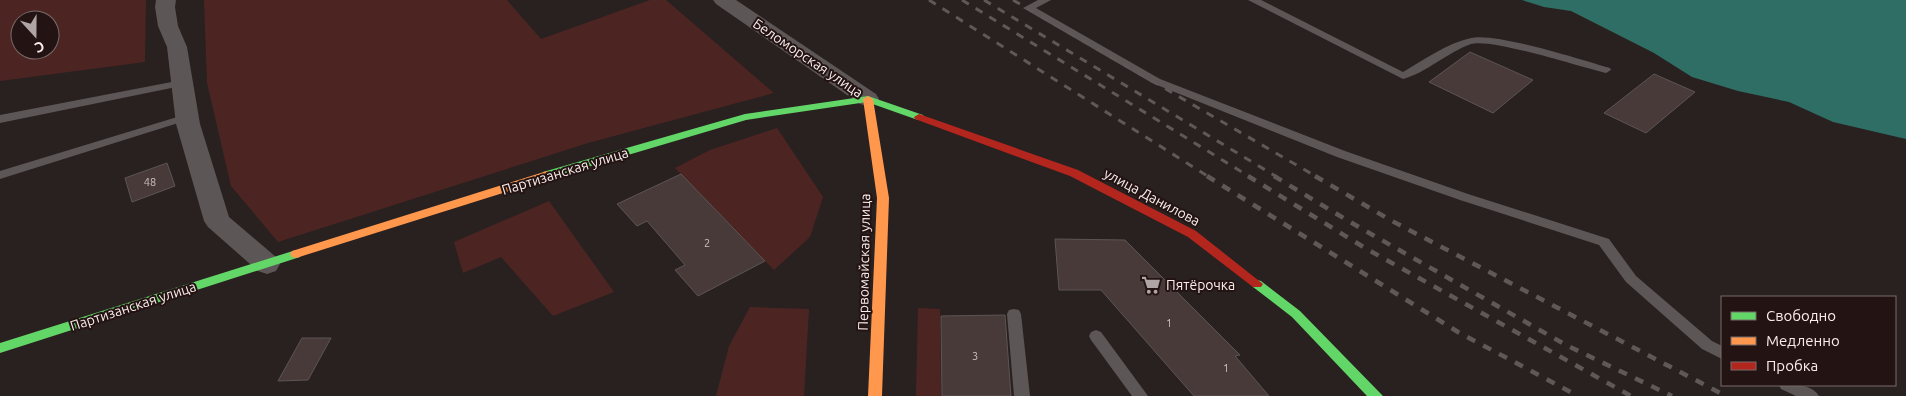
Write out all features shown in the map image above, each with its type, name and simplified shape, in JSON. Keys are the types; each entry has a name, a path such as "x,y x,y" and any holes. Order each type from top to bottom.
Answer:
{"main road":[{"name":"Партизанская улица","path":"0,348 598,159 745,117 868,99"},
{"name":"Первомайская улица","path":"868,99 883,198 875,396"},
{"name":"улица Данилова","path":"868,99 1074,173 1192,234 1296,314 1376,396"}],"street":[{"path":"166,0 165,7 168,26 177,47 187,117 217,221 267,264"},
{"name":"Беломорская улица","path":"723,0 868,99"}],"lane":[{"path":"1046,0 1028,8 1156,82 1341,154 1464,197 1604,242 1631,279 1707,345 1721,352"},
{"path":"1253,0 1403,76 1459,45 1474,40 1504,43 1606,70"},
{"path":"0,118 182,83"},
{"path":"0,175 187,117"},
{"path":"1014,314 1022,396"},
{"path":"1096,336 1140,396"},
{"path":"1788,386 1811,396"}],"shaded area":[{"path":"0,0 146,0 145,62 0,81"},
{"path":"204,0 507,0 541,39 650,0 666,0 774,93 588,143 278,242 231,186 207,83"},
{"path":"1522,0 1906,0 1906,139 1833,122 1789,102 1738,91 1692,77 1654,53 1571,11 1544,7"},
{"path":"777,128 823,197 810,237 774,270 675,168 710,150"},
{"path":"549,201 614,292 553,316 501,257 463,273 454,242"},
{"path":"750,307 809,309 804,396 716,396 729,346"},
{"path":"918,308 940,309 941,396 916,396"}],"building":[{"path":"1470,52 1533,80 1493,113 1429,82"},
{"path":"1654,74 1695,92 1646,133 1604,113"},
{"path":"167,163 175,186 132,202 125,178"},
{"path":"681,174 765,261 698,296 675,270 685,265 647,221 637,226 617,204"},
{"path":"1055,239 1125,240 1240,355 1235,356 1269,396 1194,396 1101,290 1059,290"},
{"path":"1005,315 1011,396 942,396 941,316"},
{"path":"302,338 331,338 308,380 278,381"}],"railway":[{"path":"929,0 1209,177"},
{"path":"962,0 1250,177"},
{"path":"984,0 1277,177"},
{"path":"1013,0 1317,177"},
{"path":"1207,176 1458,332 1578,396"},
{"path":"1248,176 1365,248 1631,396"},
{"path":"1274,176 1350,222 1566,345 1672,396"},
{"path":"1315,176 1392,221 1726,396"}],"traffic: fast":[{"path":"547,175 745,117 868,99 919,117"},
{"path":"0,348 296,254"},
{"path":"1257,284 1296,314 1376,396"}],"traffic: slow":[{"path":"868,99 883,198 875,396"},
{"path":"296,254 547,175"}],"traffic: jam":[{"path":"919,117 1074,173 1192,234 1257,284"}],"place":[{"name":"Пятёрочка","path":"1151,285"}]}
